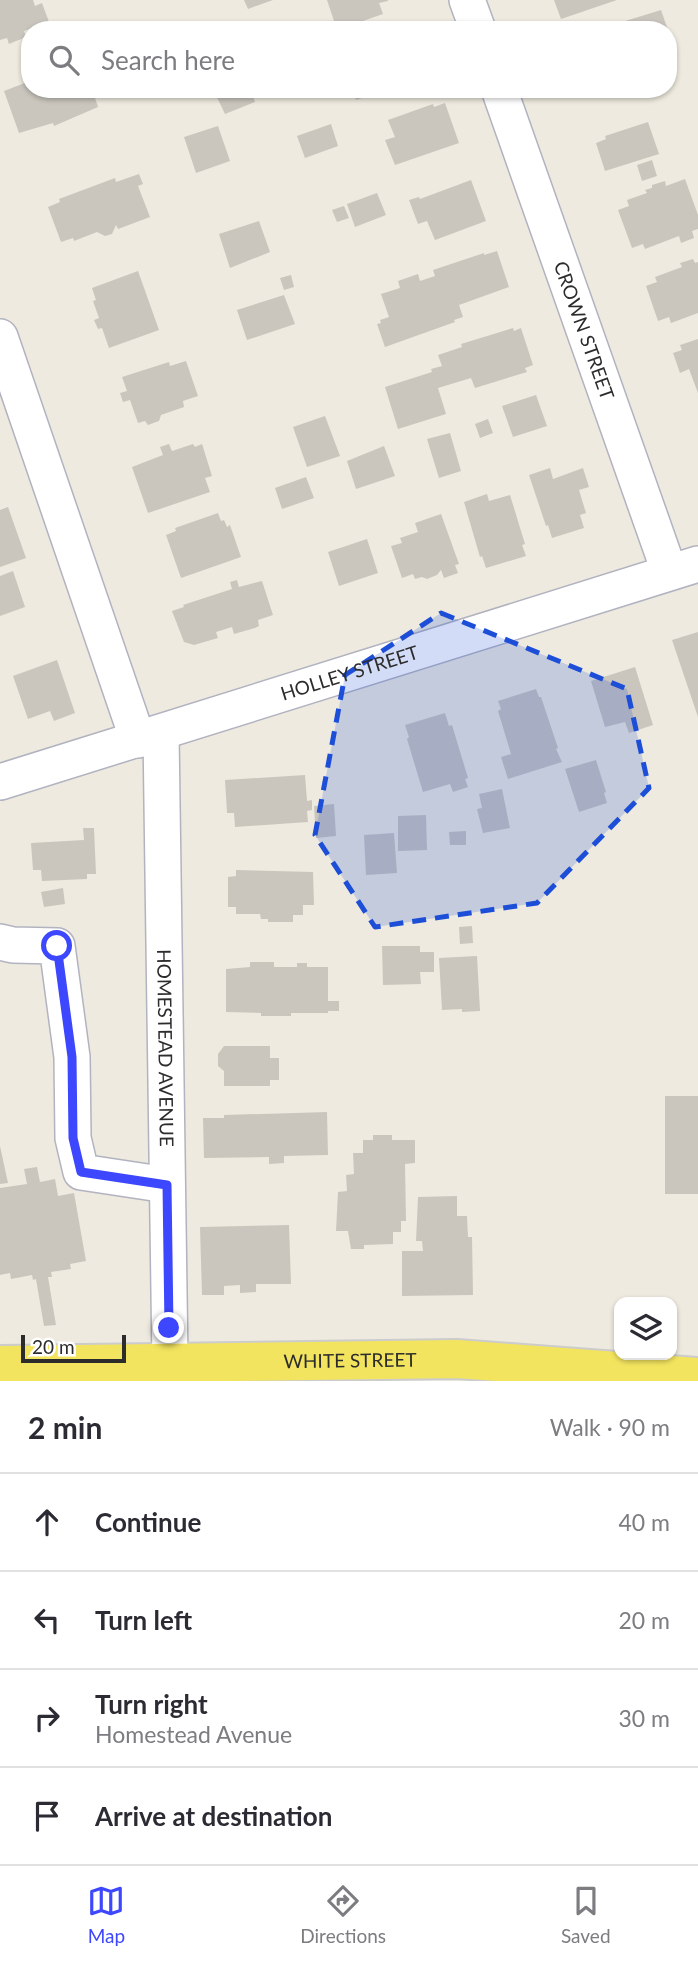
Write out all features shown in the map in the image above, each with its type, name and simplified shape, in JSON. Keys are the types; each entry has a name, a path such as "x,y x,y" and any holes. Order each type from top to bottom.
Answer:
{"main road":[{"name":"WHITE STREET","path":"0,1365 457,1359 696,1374"}],"street":[{"path":"467,0 475,21"},
{"name":"CROWN STREET","path":"502,98 684,568"},
{"name":"HOMESTEAD AVENUE","path":"0,337 150,736 167,1185 170,1362"},
{"name":"HOLLEY STREET","path":"0,782 684,568"},
{"path":"0,942 12,945 57,946 72,1057 73,1138 81,1172 167,1185"}],"highlighted area":[{"path":"441,613 627,689 649,788 537,903 375,927 315,835 345,675"}],"building":[{"path":"0,0 33,0 35,6 42,3 49,21 21,21 21,39 9,44 7,38 0,40"},
{"path":"244,0 273,0 248,9"},
{"path":"327,0 388,0 379,3 383,14 363,21 334,21"},
{"path":"554,0 617,0 561,19"},
{"path":"661,10 665,21 625,21"},
{"path":"21,84 21,98 95,98 98,107 54,126 53,123 19,133 4,91"},
{"path":"217,98 254,98 255,102 225,114"},
{"path":"445,103 459,143 395,165 385,140 395,137 388,120 433,104 434,107"},
{"path":"648,122 659,154 605,171 596,143 606,139 605,136"},
{"path":"331,124 338,146 305,158 297,136"},
{"path":"218,126 230,161 196,173 184,137"},
{"path":"652,160 657,176 642,181 637,165"},
{"path":"139,174 143,184 138,186 150,217 118,229 116,225 112,234 105,236 97,232 74,241 73,238 61,242 48,207 60,202 59,199 115,178 116,182"},
{"path":"685,179 698,215 698,229 692,231 694,238 681,243 679,236 645,249 643,244 632,248 618,210 629,206 627,200 647,193 645,190 652,188 652,185 665,181 666,186"},
{"path":"471,180 486,221 435,240 427,221 418,224 409,200 420,199"},
{"path":"377,193 386,215 355,227 347,204"},
{"path":"344,206 349,218 337,222 332,210"},
{"path":"259,221 270,252 230,268 219,234"},
{"path":"497,251 509,287 459,305 463,317 454,320 455,322 385,347 377,324 389,317 381,294 400,288 398,281 418,274 420,281 435,276 433,270"},
{"path":"693,259 695,263 698,262 698,313 671,323 669,317 658,321 646,286 657,282 655,277 682,267 680,263"},
{"path":"138,271 159,330 109,348 102,328 98,329 94,320 99,318 92,288"},
{"path":"291,275 294,287 284,290 280,278"},
{"path":"284,295 295,324 247,340 237,310"},
{"path":"513,328 514,331 521,328 533,365 525,368 527,372 475,388 471,378 438,388 446,414 398,429 385,387 432,372 431,369 442,366 438,355 462,347 461,344"},
{"path":"698,339 698,393 689,369 680,373 673,353 682,350 680,345"},
{"path":"186,361 198,396 183,401 184,407 161,415 159,421 148,425 145,421 138,423 130,400 123,402 120,393 127,391 122,377 169,362 170,366"},
{"path":"536,395 547,426 513,437 502,406"},
{"path":"325,416 340,456 307,467 293,427"},
{"path":"488,419 493,433 480,438 475,424"},
{"path":"450,433 461,471 439,478 427,439"},
{"path":"169,444 172,451 202,444 212,476 205,478 210,492 148,513 132,467 163,455 160,447"},
{"path":"384,446 395,476 356,489 347,461"},
{"path":"550,468 553,479 583,468 589,487 579,490 586,513 580,515 584,528 552,538 529,475"},
{"path":"306,477 314,498 282,509 275,488"},
{"path":"487,494 489,501 510,495 526,556 486,568 482,556 480,557 464,502"},
{"path":"8,507 26,558 0,567 0,510"},
{"path":"218,513 227,527 230,525 241,557 181,578 166,535 176,531 175,528"},
{"path":"441,514 459,564 455,565 458,573 444,578 441,570 427,579 415,579 413,574 402,578 391,546 402,543 400,538 418,532 415,523"},
{"path":"367,539 378,573 339,586 328,552"},
{"path":"13,571 25,607 0,616 0,576"},
{"path":"237,580 239,587 262,581 273,615 258,620 259,626 255,628 234,634 232,627 216,632 218,638 194,645 184,642 172,611 232,589 230,582"},
{"path":"698,632 698,717 672,640"},
{"path":"57,660 75,713 54,721 50,711 28,719 13,676"},
{"path":"635,667 653,725 629,733 625,722 605,727 591,681"},
{"path":"536,689 562,762 508,779 501,757 511,754 498,711 501,709 498,701"},
{"path":"445,713 449,726 452,725 468,778 465,779 468,787 453,792 450,784 423,792 405,725"},
{"path":"596,760 607,803 579,812 565,769"},
{"path":"305,775 307,801 312,800 312,810 307,811 308,822 235,827 234,813 227,813 225,780"},
{"path":"502,789 510,828 483,833 477,809 482,808 479,794"},
{"path":"334,804 336,836 316,838 314,806"},
{"path":"426,815 427,850 398,851 398,816"},
{"path":"83,828 94,828 96,874 87,874 87,879 42,881 41,870 33,870 31,843 84,840"},
{"path":"466,831 466,845 450,845 449,832"},
{"path":"394,833 397,873 366,875 364,835"},
{"path":"236,870 313,872 314,905 303,905 303,915 293,915 293,922 268,922 268,919 261,919 260,914 236,914 236,907 228,907 228,877 236,876"},
{"path":"63,888 65,904 44,907 41,892"},
{"path":"472,926 473,943 460,944 459,927"},
{"path":"382,946 420,946 420,952 434,952 434,972 420,972 421,984 383,985"},
{"path":"477,956 480,1011 442,1010 439,958"},
{"path":"250,962 274,962 274,967 297,967 297,963 307,963 307,967 328,967 328,1001 339,1001 339,1011 291,1013 291,1016 226,1012 226,969 250,967"},
{"path":"224,1046 270,1046 270,1058 279,1058 279,1080 270,1080 270,1086 224,1086 224,1071 218,1066 218,1054"},
{"path":"665,1096 698,1096 698,1194 665,1194"},
{"path":"327,1112 328,1155 284,1156 284,1163 269,1164 269,1157 204,1158 203,1118"},
{"path":"373,1135 392,1135 392,1140 415,1140 415,1163 405,1164 406,1221 401,1221 401,1232 393,1232 393,1244 364,1245 364,1249 351,1249 348,1231 336,1231 338,1192 347,1191 346,1175 354,1174 353,1153 363,1153 363,1140 373,1140"},
{"path":"0,1146 8,1183 0,1184"},
{"path":"37,1167 40,1182 55,1179 58,1196 74,1193 86,1261 70,1264 71,1269 51,1272 52,1277 48,1277 56,1325 44,1326 36,1279 33,1280 32,1275 11,1279 10,1273 0,1275 0,1188 27,1184 24,1169"},
{"path":"457,1196 457,1216 467,1216 468,1237 472,1237 473,1295 402,1296 402,1251 423,1251 422,1241 416,1241 418,1197"},
{"path":"289,1225 291,1284 256,1284 256,1292 240,1293 240,1285 224,1286 224,1295 202,1295 200,1227"}],"route":[{"path":"57,946 72,1057 73,1138 81,1172 167,1185 169,1328"}]}
